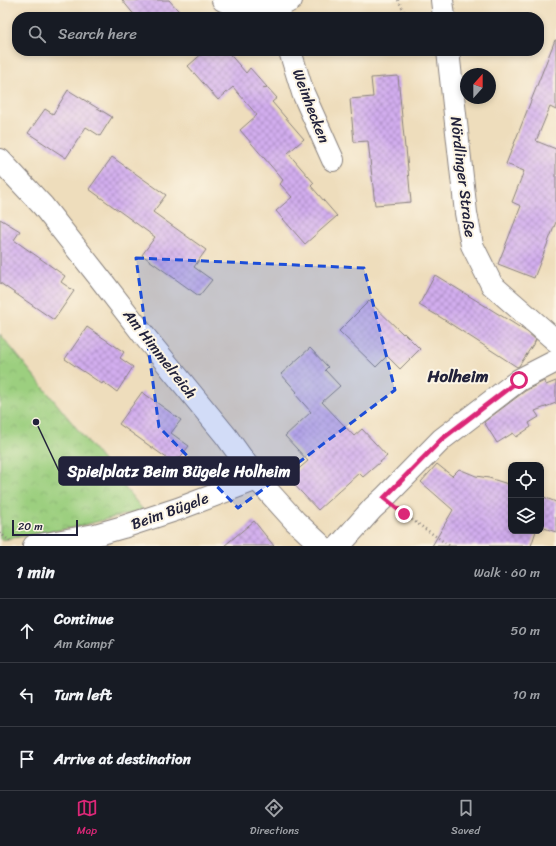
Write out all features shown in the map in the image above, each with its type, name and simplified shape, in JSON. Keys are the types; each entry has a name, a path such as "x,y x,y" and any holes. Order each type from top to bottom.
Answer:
{"street":[{"path":"223,0 257,10 283,8"},
{"path":"442,0 443,12"},
{"name":"Weinhecken","path":"292,56 303,93 332,160"},
{"name":"Nördlinger Straße","path":"449,56 466,213 472,245 492,285 556,341"},
{"name":"Am Himmelreich","path":"0,160 43,206 100,277 146,338 226,436 257,478 295,521 322,546"},
{"path":"339,546 373,508 442,439 519,380 556,361"},
{"name":"Beim Bügele","path":"34,546 95,535 123,527 178,509 257,478"}],"path":[{"path":"398,0 404,12"},
{"path":"384,498 450,546"},
{"path":"0,533 15,546"}],"highlighted area":[{"path":"136,258 364,268 395,390 238,508 159,427"}],"green space":[{"path":"0,334 143,510 72,528 0,539"}],"building":[{"path":"122,0 169,0 180,12 132,12"},
{"path":"555,40 556,110 550,107 536,141 556,149 556,222 534,278 498,264 521,206 512,202 524,171 506,164"},
{"path":"199,56 231,56 246,73 250,68 267,87 263,88 268,88 277,98 272,102 304,139 288,153 314,183 311,186 337,216 305,244 276,211 292,197 280,184 283,180 240,130 257,115 233,87 218,100 188,66"},
{"path":"398,76 411,202 375,205 368,141 354,142 350,99 373,97 371,78"},
{"path":"68,90 112,117 100,136 86,127 66,158 28,133 45,109 53,114"},
{"path":"112,157 166,195 153,212 206,250 194,267 212,280 199,296 142,255 155,237 89,189"},
{"path":"0,219 20,231 14,240 65,276 61,282 74,291 54,320 0,283"},
{"path":"435,275 527,332 536,340 519,366 517,367 419,305"},
{"path":"369,301 420,349 400,369 387,356 376,367 339,331"},
{"path":"87,327 124,352 120,358 133,367 117,392 103,382 102,384 65,359"},
{"path":"310,348 328,367 325,370 340,386 322,402 354,436 362,429 387,456 363,477 359,473 318,510 288,478 308,461 285,436 311,412 295,394 297,392 281,374"},
{"path":"544,381 546,385 556,381 556,403 535,411 539,417 529,423 531,427 516,437 513,433 497,443 484,422 525,391"},
{"path":"142,392 181,420 171,433 189,446 175,464 119,424"},
{"path":"437,464 452,476 459,469 476,476 489,478 508,484 508,534 535,534 531,546 432,546 453,510 421,482"},
{"path":"544,497 556,502 556,532 544,528"},
{"path":"254,521 274,546 224,546"}],"place":[{"name":"Spielplatz Beim Bügele Holheim","path":"36,422"}],"district":[{"name":"Holheim","path":"458,376"}],"route":[{"path":"404,514 384,498 442,439 519,380"}]}
